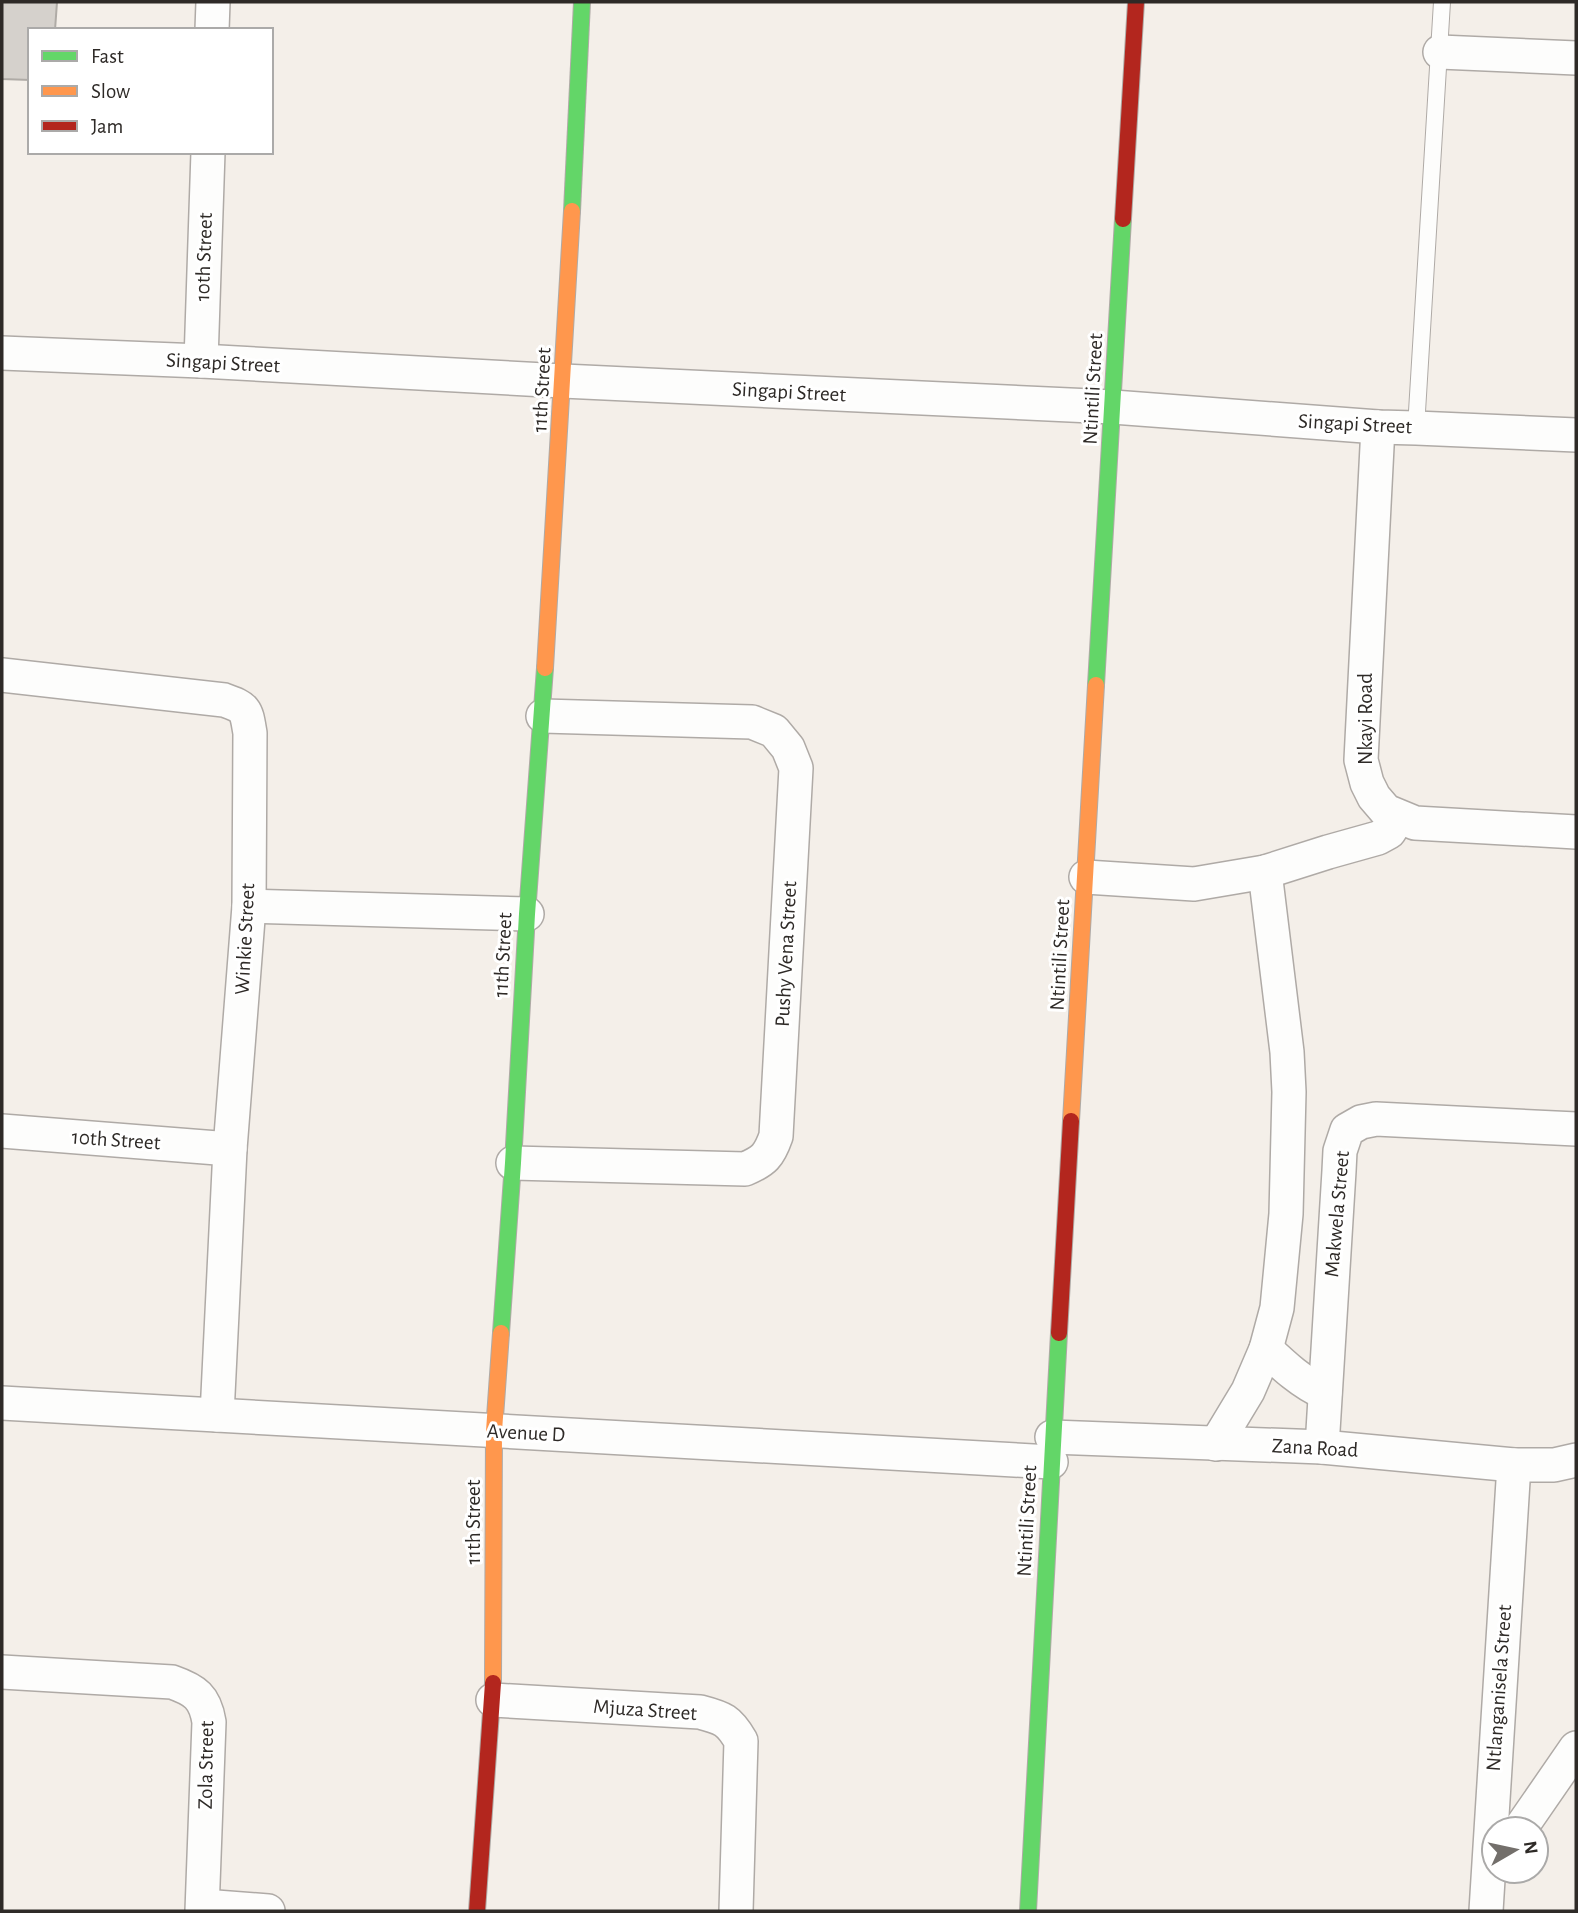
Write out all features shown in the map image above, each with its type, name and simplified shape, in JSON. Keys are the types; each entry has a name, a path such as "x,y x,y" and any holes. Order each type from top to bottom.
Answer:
{"street":[{"path":"212,28 213,2"},
{"name":"11th Street","path":"477,1911 493,1700 494,1431 563,381 582,2"},
{"name":"Ntintili Street","path":"1028,1911 1051,1450 1136,2"},
{"path":"1440,52 1576,58"},
{"name":"10th Street","path":"201,361 208,154"},
{"name":"Singapi Street","path":"2,353 1112,407 1378,427 1576,435"},
{"name":"Nkayi Road","path":"1378,427 1361,760 1374,797 1386,811 1398,818"},
{"name":"Winkie Street","path":"2,675 224,699 241,706 247,716 250,733 249,906 230,1149 218,1415"},
{"name":"Pushy Vena Street","path":"513,1163 745,1169 761,1162 771,1151 776,1136 796,768 788,748 774,731 752,722 542,716"},
{"path":"1086,877 1194,884 1265,872 1378,838 1389,832 1398,818 1415,823 1576,832"},
{"path":"1216,1444 1248,1391 1266,1349 1277,1308 1286,1214 1289,1092 1287,1052 1265,872"},
{"path":"249,906 527,914"},
{"name":"Makwela Street","path":"1322,1447 1339,1161 1347,1130 1361,1122 1376,1119 1576,1129"},
{"name":"10th Street","path":"2,1131 230,1149"},
{"path":"1266,1349 1294,1375 1325,1393"},
{"name":"Avenue D","path":"2,1403 494,1431 1051,1450"},
{"name":"Zana Road","path":"1051,1450 1216,1444 1322,1447 1514,1465 1554,1465 1576,1460"},
{"name":"Ntlanganisela Street","path":"1494,1815 1514,1465"},
{"name":"Zola Street","path":"2,1672 172,1682 187,1687 198,1695 207,1709 209,1722 203,1909"},
{"name":"Mjuza Street","path":"493,1700 700,1712 723,1718 733,1727 741,1741 736,1911"},
{"path":"1530,1815 1576,1748"},
{"name":"Ntlanganisela Street","path":"1486,1911 1489,1885"},
{"path":"203,1909 268,1911"}],"lane":[{"path":"1416,428 1442,2"}],"building":[{"path":"2,2 57,2 55,28 28,28 28,80 2,79"}],"traffic: fast":[{"path":"572,211 582,2"},
{"path":"1096,685 1123,219"},
{"path":"501,1333 545,668"},
{"path":"1028,1911 1059,1333"}],"traffic: slow":[{"path":"545,668 572,211"},
{"path":"1071,1121 1096,685"},
{"path":"493,1683 494,1431 501,1333"}],"traffic: jam":[{"path":"1123,219 1136,2"},
{"path":"1059,1333 1071,1121"},
{"path":"477,1911 493,1683"}]}
